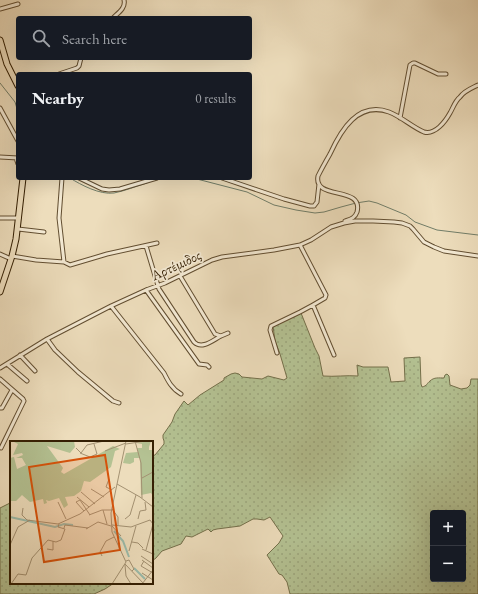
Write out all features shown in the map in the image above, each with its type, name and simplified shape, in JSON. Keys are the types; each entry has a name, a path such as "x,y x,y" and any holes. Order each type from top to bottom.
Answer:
{"main road":[{"path":"0,40 7,64 16,82"},
{"path":"0,292 16,243 23,180"}],"street":[{"path":"115,16 123,8 125,3 124,0"},
{"path":"0,9 18,4"},
{"path":"65,72 77,68 80,60"},
{"path":"400,118 410,65 413,63 438,74 446,74"},
{"path":"228,180 284,199 314,206 316,205 318,195 318,176 334,144 343,130 353,119 362,113 376,110 390,113 421,131 427,133 433,132 449,115 460,96 478,85"},
{"path":"0,108 16,137"},
{"path":"0,156 16,158"},
{"path":"62,180 59,218 64,262"},
{"path":"84,180 102,189 109,190 120,189 150,180"},
{"path":"319,184 325,189 341,193 353,198 357,202 357,210 353,218 334,225"},
{"path":"0,218 19,218"},
{"name":"Αρτέμιδος","path":"0,368 46,339 111,306 180,276 216,258 300,245 334,225 354,221 402,223 410,226 424,242 434,247 457,254 478,256"},
{"path":"18,229 44,232"},
{"path":"0,254 11,258 64,262 70,265 107,254 157,243"},
{"path":"277,353 270,330 272,326 313,305 326,296 300,245"},
{"path":"146,246 158,286 194,342 204,345 228,333"},
{"path":"180,276 215,334 221,336"},
{"path":"146,290 199,364 207,365 208,367"},
{"path":"313,305 334,355"},
{"path":"111,306 164,373 170,384 177,392 181,394"},
{"path":"46,339 78,372 113,401 119,403"},
{"path":"20,355 35,371"},
{"path":"7,364 27,381"},
{"path":"0,381 24,401 1,448"},
{"path":"0,408 2,408 12,390"}],"green space":[{"path":"301,313 319,356 323,376 358,376 357,365 363,367 388,367 391,382 405,381 404,358 420,357 422,387 433,379 444,378 447,374 449,376 450,385 461,389 467,388 470,385 471,379 478,379 478,594 290,594 287,582 282,575 279,574 267,555 279,543 283,536 270,517 264,520 253,519 240,526 217,529 211,532 208,529 192,537 186,536 181,544 162,551 153,560 153,456 164,444 163,435 172,422 175,414 184,401 188,405 231,374 235,373 242,377 262,379 268,376 284,380 287,378 275,341 273,326"},
{"path":"10,503 10,584 112,584 94,594 0,594 0,508"}],"waterway":[{"path":"0,83 16,105"},
{"path":"73,180 91,189 109,193 118,192 147,183"},
{"path":"201,180 247,192 274,205 315,213 369,201 406,215 415,222 437,230 478,235"}]}
